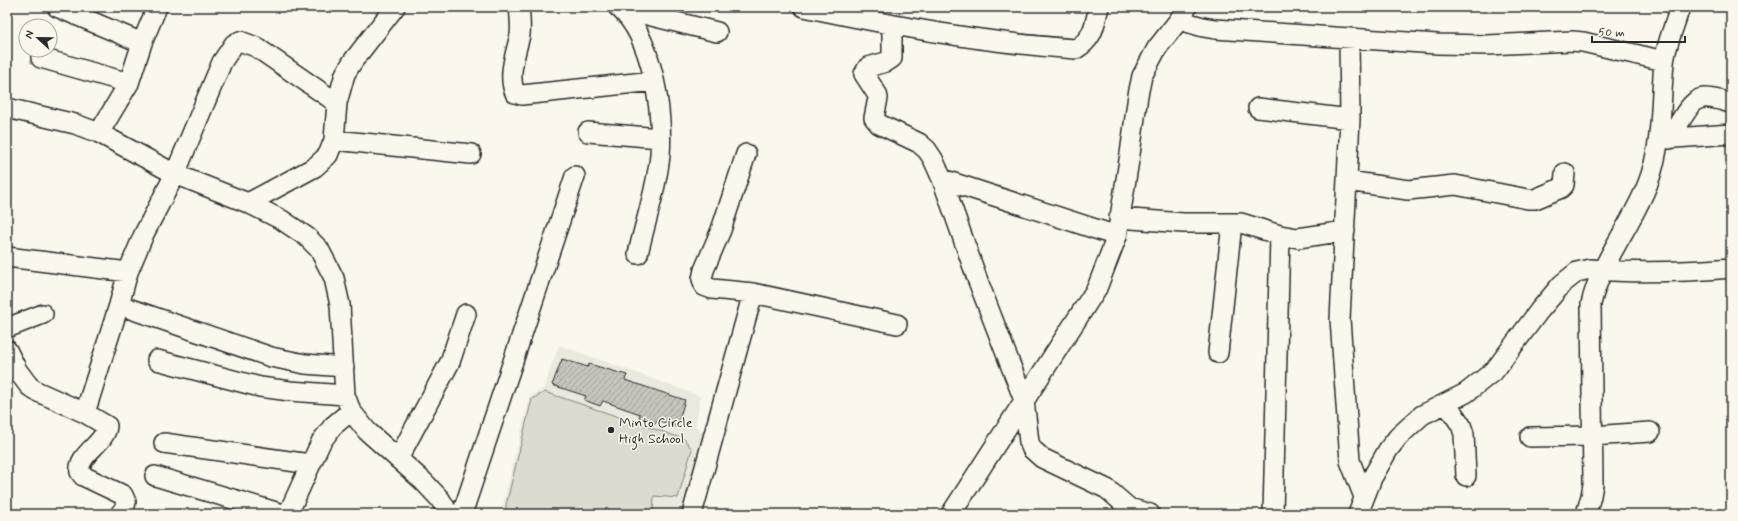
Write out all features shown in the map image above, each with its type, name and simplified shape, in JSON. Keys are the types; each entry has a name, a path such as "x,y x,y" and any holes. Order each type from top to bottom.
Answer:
{"street":[{"path":"57,7 142,43"},
{"path":"99,133 129,83 142,43 157,7"},
{"path":"248,203 323,161 334,140 337,103 345,74 353,61 395,7"},
{"path":"519,7 520,34 513,64 513,89 515,93 522,95 654,81"},
{"path":"618,7 631,22 641,38 654,81 658,108 660,138 658,171 638,254"},
{"path":"618,7 717,32"},
{"path":"804,7 892,26 1076,48 1086,43 1093,31 1099,7"},
{"path":"1665,139 1664,61 1680,7"},
{"path":"950,514 1097,288 1118,227 1142,76 1157,48 1183,14 1203,28 1349,39 1458,45 1572,41 1583,42 1664,61"},
{"path":"892,26 892,58 886,62 868,67 864,74 878,98 874,118 879,124 913,140 927,150 942,179 978,281 1024,400 1029,442 1036,455 1107,489 1123,509 1150,514"},
{"path":"1349,39 1350,119 1340,319 1350,462 1361,505"},
{"path":"85,413 120,305 128,272 144,234 175,174 220,67 229,50 234,44 240,41 256,47 337,103"},
{"path":"42,58 129,83"},
{"path":"1586,514 1593,484 1591,304 1594,293 1602,271 1648,183 1665,139 1690,105 1696,100 1702,98 1731,103"},
{"path":"7,108 75,124 99,133 175,174 248,203 282,220 306,236 320,249 328,263 336,284 340,305 348,403 366,431 423,481 440,499 449,514"},
{"path":"1258,108 1350,119"},
{"path":"588,132 660,138"},
{"path":"1665,139 1731,134"},
{"path":"334,140 471,154"},
{"path":"746,154 721,230 704,270 702,279 704,286 712,289 753,293 897,324"},
{"path":"1348,181 1408,190 1455,185 1521,199 1535,199 1561,188 1564,185 1565,173"},
{"path":"462,514 575,176"},
{"path":"942,179 1118,227 1177,223 1232,222 1251,225 1290,238 1309,238 1345,231"},
{"path":"1218,353 1232,222"},
{"path":"1273,514 1280,235"},
{"path":"7,257 128,272"},
{"path":"1361,505 1372,478 1388,450 1398,437 1422,415 1466,393 1495,370 1539,311 1572,275 1584,270 1646,273 1685,272 1731,268"},
{"path":"692,514 753,293"},
{"path":"120,305 271,357 305,364 344,367"},
{"path":"7,328 43,314"},
{"path":"398,459 450,362 466,314"},
{"path":"7,350 17,370 29,386 36,391 85,413 107,426 107,430 81,464 80,472 83,476 123,495 126,502 124,509 120,514"},
{"path":"157,360 260,387 290,391 348,403"},
{"path":"288,514 310,464 327,433 348,403"},
{"path":"1446,403 1461,425 1464,434 1466,476"},
{"path":"1530,437 1592,436 1650,432"},
{"path":"164,443 310,464"},
{"path":"155,476 284,514"}],"shaded area":[{"name":"Minto Circle High School","path":"559,345 700,396 696,426 704,433 681,514 501,514 530,396 544,388"},
{"name":"Minto Circle High School","path":"545,392 684,439 692,449 678,498 654,496 653,514 506,514 506,505 532,399"}],"building":[{"path":"562,359 588,367 589,364 627,375 625,380 685,400 677,427 657,420 654,424 639,419 640,414 603,401 600,406 584,400 586,396 552,385"}],"place":[{"name":"Minto Circle High School","path":"611,430"}]}
